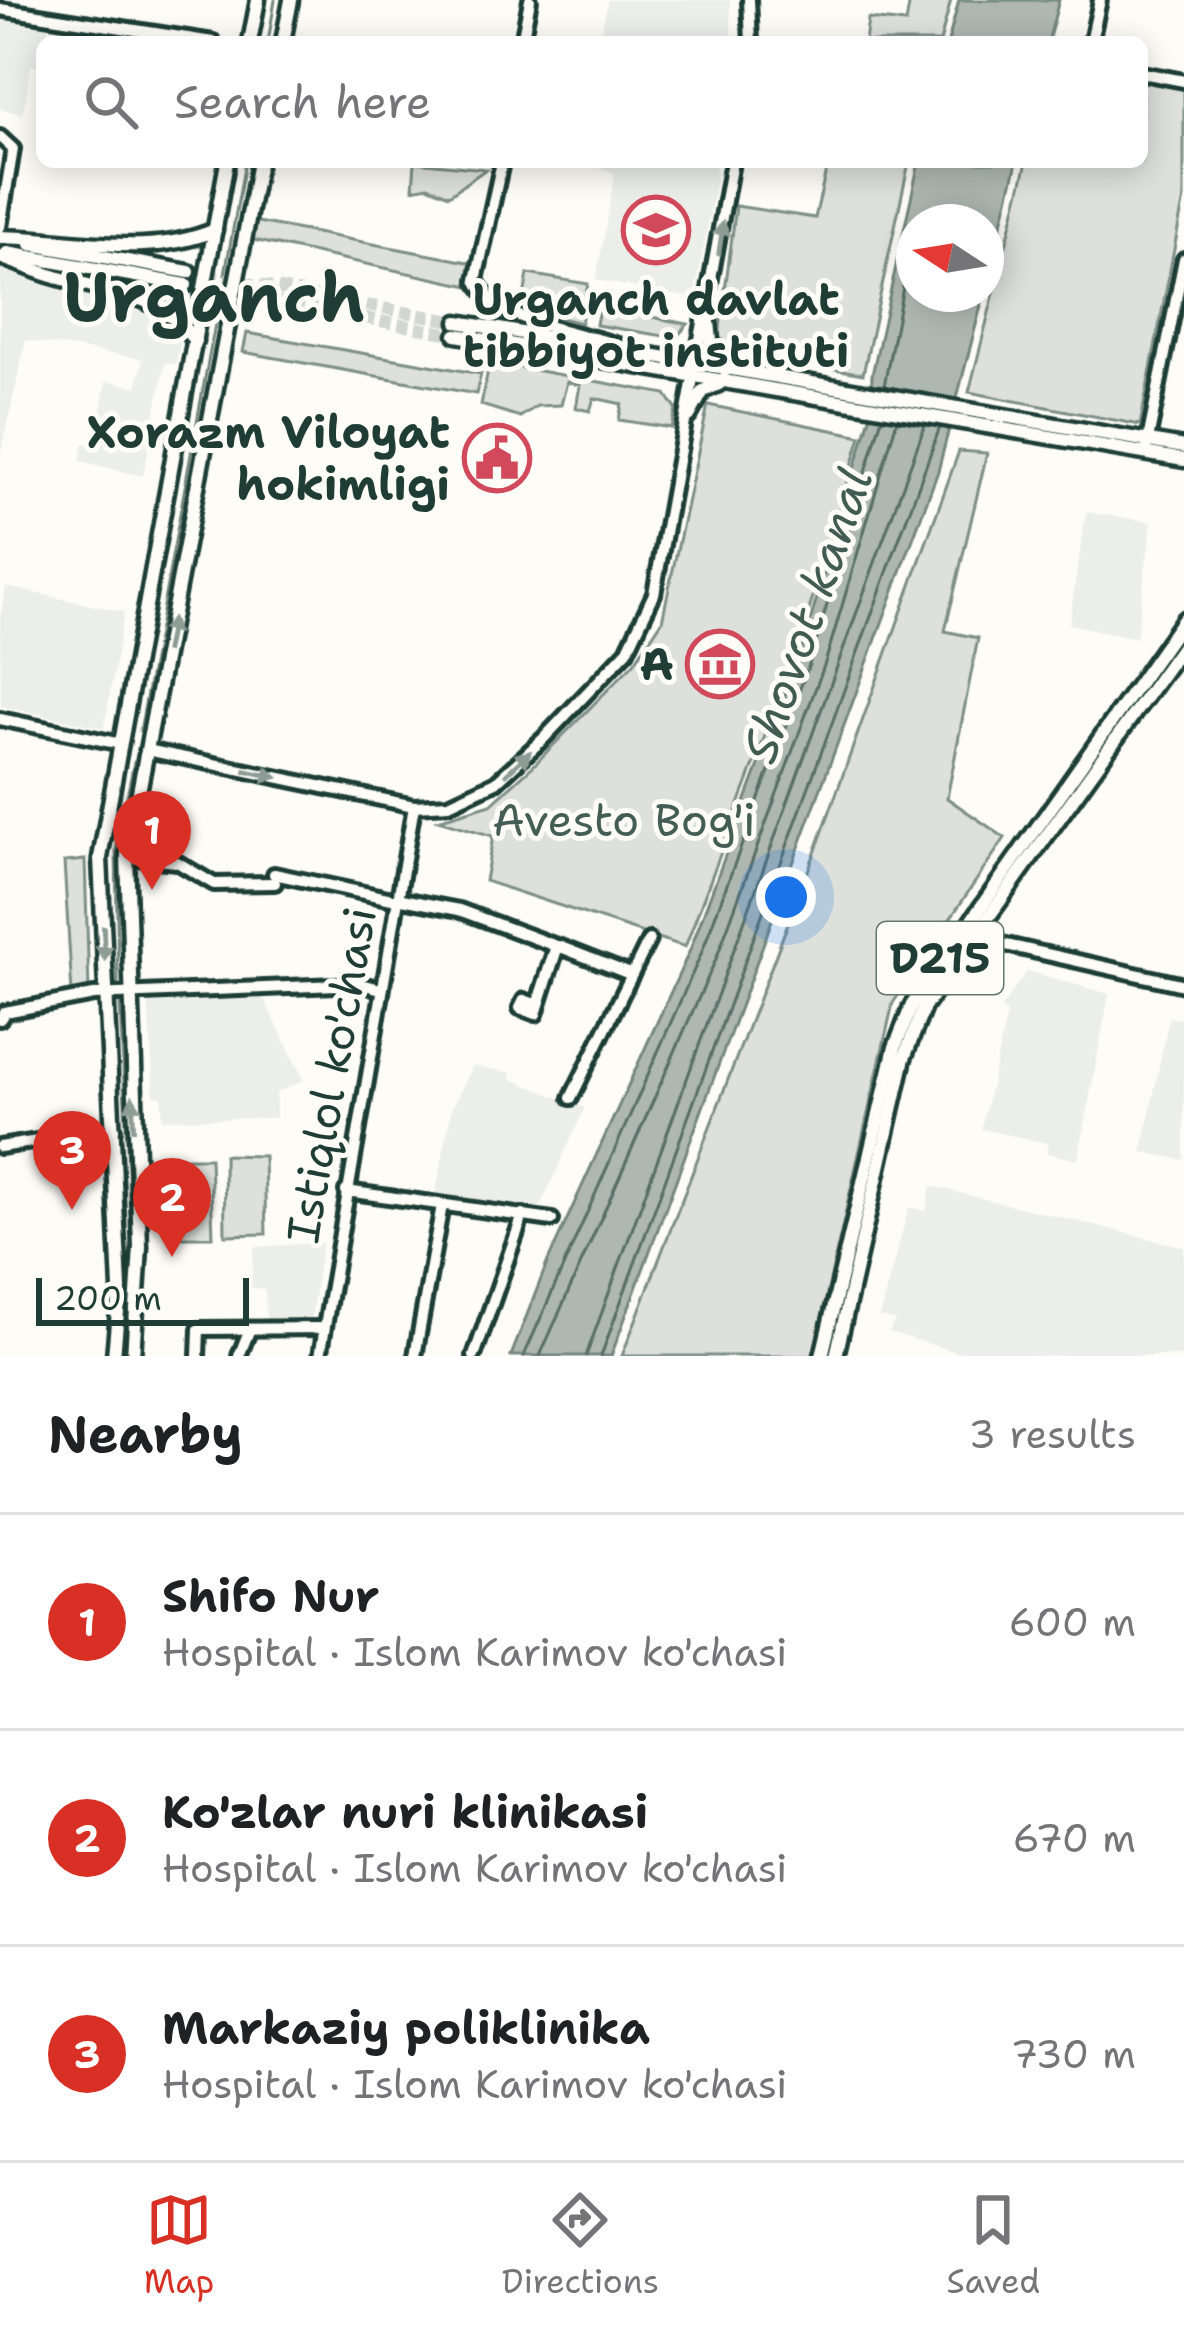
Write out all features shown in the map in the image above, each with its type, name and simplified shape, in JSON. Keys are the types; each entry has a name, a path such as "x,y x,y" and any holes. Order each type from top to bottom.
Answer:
{"main road":[{"path":"251,36 258,0"},
{"path":"284,36 291,0"},
{"path":"114,1356 120,1289 100,858 226,168"},
{"path":"133,1356 140,1247 128,993 128,844 259,168"},
{"path":"0,238 152,246 190,241 215,230"},
{"path":"0,238 188,279 0,255"},
{"path":"0,255 60,278 141,296 178,318 195,341"},
{"path":"708,314 712,350 725,376"},
{"path":"697,372 646,356 457,328 697,372 1146,448 1184,460"},
{"path":"689,416 703,392 725,376"},
{"path":"1146,448 1184,447"},
{"name":"D215","path":"822,1356 913,1031 1042,827 1184,619"},
{"name":"D215","path":"836,1356 895,1047 912,1004 1184,644"},
{"path":"121,744 147,750"}],"street":[{"path":"523,36 530,0"},
{"path":"749,0 751,36"},
{"path":"1092,36 1100,0"},
{"path":"0,9 174,36"},
{"path":"1148,74 1184,81"},
{"path":"0,137 13,148 14,163 0,227"},
{"path":"501,168 476,280 481,290 536,325 646,356"},
{"path":"147,750 413,806 449,803 496,782 627,651 654,594 731,168"},
{"path":"1146,448 1184,260"},
{"path":"0,719 121,744"},
{"name":"Istiqlol ko'chasi","path":"320,1356 413,806"},
{"path":"128,844 137,858 177,862 214,884 275,879 459,910 556,946 537,1004 524,1000 520,1008 536,1014 558,946 630,974"},
{"path":"970,937 1184,985"},
{"path":"571,1098 650,940"},
{"path":"0,1019 5,1012 106,994 361,984 381,989"},
{"path":"0,1148 113,1129"},
{"path":"346,1191 552,1220"},
{"path":"415,1356 442,1205"},
{"path":"474,1356 523,1215"},
{"path":"198,1356 199,1329 324,1328"},
{"path":"239,1356 248,1331"}],"shaded area":[{"path":"608,0 730,0 732,36 600,36"},
{"path":"0,15 49,24 47,36 36,36 36,66 31,66 23,114 0,109"},
{"name":"Urganch davlat tibbiyot instituti","path":"599,168 715,168 694,299 596,280 615,173"},
{"path":"0,266 188,301 176,364 165,363 143,476 81,461 83,444 95,442 106,381 137,387 143,359 26,340 0,458"},
{"path":"1086,512 1152,522 1136,638 1069,624"},
{"path":"6,587 124,612 104,728 1,706 0,618"},
{"path":"1027,971 1109,994 1078,1160 1047,1153 1048,1143 981,1129 1007,1014 1001,1008"},
{"path":"262,995 304,1080 276,1093 276,1118 162,1119 162,1096 154,1095 148,1000"},
{"path":"1169,1017 1184,1020 1184,1160 1142,1152"},
{"path":"473,1066 512,1073 511,1079 585,1108 537,1214 435,1196 452,1108"},
{"path":"931,1186 1184,1247 1184,1356 970,1356 889,1332 895,1320 879,1317 909,1207 926,1211"},
{"path":"322,1243 310,1324 266,1319 265,1290 251,1287 254,1247"}],"green space":[{"path":"910,0 951,0 942,36 866,36 868,19 906,23"},
{"path":"1148,67 1184,74 1184,198 1140,425 969,392 989,312 1004,312 1004,253 1025,168 1148,168"},
{"path":"415,168 486,169 449,195 428,186 413,189"},
{"path":"827,168 908,168 900,204 896,204 863,374 729,350 719,336 736,206 815,218"},
{"path":"253,221 473,263 469,286 249,239"},
{"path":"528,274 588,284 581,323 522,308"},
{"path":"599,307 688,324 676,338 596,325"},
{"path":"247,333 481,374 476,394 243,352"},
{"path":"512,366 666,394 676,409 672,428 619,420 622,404 594,398 590,411 576,408 580,385 567,382 561,405 537,406 520,417 481,405 488,370"},
{"name":"Avesto Bog'i","path":"708,405 861,436 796,654 685,947 485,881 493,836 438,820 491,804 634,663 662,621"},
{"path":"959,451 987,453 945,631 978,638 947,798 1005,838 893,1003 813,1356 622,1356 816,850"},
{"path":"85,860 89,991 72,993 64,862"},
{"path":"224,1155 264,1156 266,1234 225,1235"},
{"path":"171,1158 210,1158 213,1237 172,1237"}],"water":[{"path":"959,0 1059,0 1050,36 950,36"},
{"path":"918,168 1016,168 1004,215 1004,204 910,204"},
{"path":"896,266 896,312 979,312 938,471 611,1356 511,1356 548,1261 690,950 801,652 870,417 872,375"}],"waterway":[{"path":"269,36 275,0"},
{"path":"225,274 244,168"},
{"path":"140,731 220,297"},
{"path":"118,985 116,850 134,762"},
{"path":"120,1005 133,1267"}],"tunnel":[{"path":"189,272 458,322"},
{"path":"186,285 456,335"}],"place":[{"name":"Urganch davlat tibbiyot instituti","path":"656,230"},
{"name":"Xorazm Viloyat hokimligi","path":"497,458"},
{"name":"A","path":"720,664"},
{"name":"Shifo Nur","path":"152,890"},
{"name":"Markaziy poliklinika","path":"72,1210"},
{"name":"Ko'zlar nuri klinikasi","path":"172,1257"}],"district":[{"name":"Urganch","path":"214,297"}],"water label":[{"name":"Shovot kanal","path":"807,615"}]}
